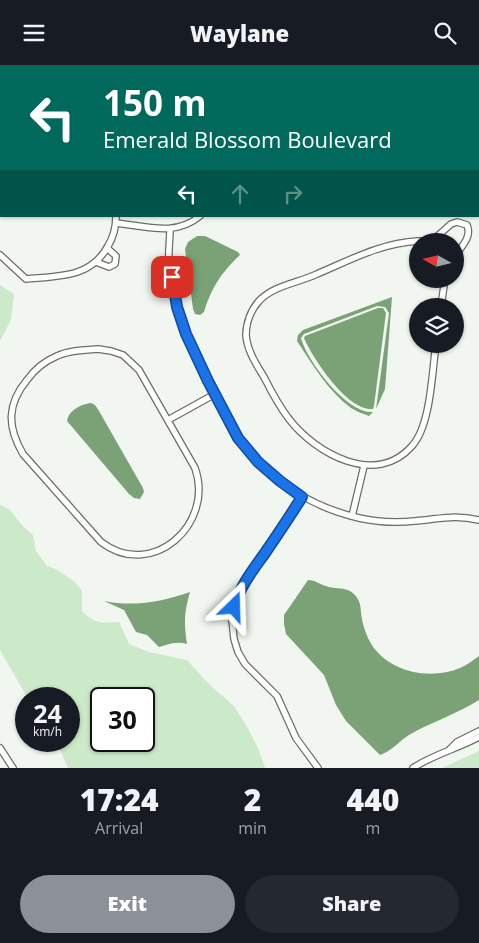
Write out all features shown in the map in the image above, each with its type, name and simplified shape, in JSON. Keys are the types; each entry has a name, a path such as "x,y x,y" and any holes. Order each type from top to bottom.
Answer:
{"street":[{"path":"0,255 26,279 61,276 86,268 96,263 102,257 114,237 116,219 170,229 183,227 198,217"},
{"path":"441,233 457,221 467,225 469,236 464,243"},
{"path":"170,229 169,262 177,307 186,334 238,438 258,462 302,497 330,510 352,516 389,522 444,517 466,517 479,520"},
{"path":"409,242 388,245 372,250 302,281 272,290 260,300 251,312 246,337 250,352 279,406 289,420 319,447 349,463 364,466 390,462 402,455 413,445 425,422 435,353"},
{"path":"96,263 109,267 115,264 116,256 107,248"},
{"path":"98,349 124,355 132,362 139,370 168,420 195,467 200,487 199,501 186,528 176,539 154,553 141,555 112,550 90,531 23,453 16,441 12,427 12,412 14,401 20,388 33,372 46,361 58,355 98,349"},
{"path":"168,420 215,394"},
{"path":"352,516 364,466"},
{"path":"302,497 238,593 232,620 234,639 238,652 245,664 277,696 296,738 318,768"},
{"path":"450,749 458,742 479,731"},
{"path":"413,768 424,761 450,749 460,747 479,737"},
{"path":"0,748 13,768"}],"shaded area":[{"path":"197,236 205,236 238,252 240,255 227,268 218,281 210,295 204,312 200,315 195,314 193,309 185,249 188,242"},
{"path":"0,285 14,294 11,320 0,341"},
{"path":"392,297 385,389 376,409 389,313 385,307 377,306 304,334 301,338 311,360 340,396 352,405 373,412 369,416 351,408 335,394 297,341 298,335 303,330"},
{"path":"378,308 383,308 386,313 373,409 363,408 353,402 332,383 304,338"},
{"path":"91,403 99,411 143,488 144,492 140,499 134,498 129,494 67,421 70,414 76,409"},
{"path":"0,505 9,509 33,535 36,551 47,566 56,569 75,582 82,591 82,611 98,622 119,622 129,644 149,652 187,660 210,685 234,706 259,750 265,768 68,768 61,752 80,752 80,687 21,687 0,650"},
{"path":"308,580 348,590 354,594 360,603 363,624 369,640 376,651 386,660 397,666 409,671 435,674 460,668 479,656 479,700 409,735 380,755 346,721 336,705 324,675 286,634 284,615"},
{"path":"190,592 185,618 187,644 176,643 159,647 147,635 136,632 124,610 104,601 126,604 147,603"},
{"path":"479,751 479,768 442,768"}],"route":[{"path":"172,277 177,307 186,334 238,438 258,462 302,497 238,593 234,607"}]}
